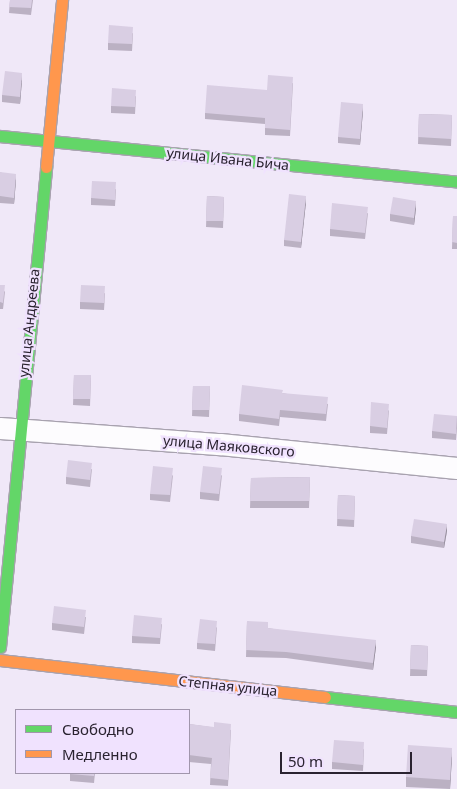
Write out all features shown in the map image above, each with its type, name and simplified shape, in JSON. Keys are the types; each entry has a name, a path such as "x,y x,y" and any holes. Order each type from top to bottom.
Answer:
{"street":[{"name":"улица Андреева","path":"0,647 9,429 46,142 62,0"},
{"name":"улица Ивана Бича","path":"0,136 457,182"},
{"name":"улица Маяковского","path":"9,429 220,444 457,468"},
{"name":"Степная улица","path":"0,660 457,712"}],"building":[{"path":"10,0 32,0 31,8 9,7"},
{"path":"109,25 133,27 132,44 108,43"},
{"path":"5,71 22,73 20,97 2,95"},
{"path":"268,75 293,77 290,130 265,128 265,118 205,113 207,85 267,90"},
{"path":"112,88 136,90 135,107 111,106"},
{"path":"341,102 363,104 360,139 338,137"},
{"path":"419,114 452,115 451,139 418,137"},
{"path":"0,172 16,174 14,198 0,196"},
{"path":"92,181 116,182 115,200 91,198"},
{"path":"289,194 306,196 301,242 284,240"},
{"path":"207,196 224,197 223,221 206,221"},
{"path":"393,197 416,201 414,218 390,214"},
{"path":"332,203 368,207 365,233 330,229"},
{"path":"453,216 457,216 457,243 452,242"},
{"path":"0,285 5,285 3,303 0,302"},
{"path":"81,285 105,286 104,303 80,302"},
{"path":"74,375 91,375 90,399 73,399"},
{"path":"242,385 283,390 282,393 328,397 326,414 280,410 279,419 239,414"},
{"path":"193,386 210,386 209,410 192,410"},
{"path":"371,402 389,404 387,428 370,426"},
{"path":"434,414 457,416 456,434 432,431"},
{"path":"68,460 92,463 90,480 66,477"},
{"path":"153,466 173,468 170,495 150,494"},
{"path":"203,466 222,468 219,494 200,492"},
{"path":"310,477 309,501 250,501 251,478"},
{"path":"338,495 355,496 354,520 337,519"},
{"path":"414,519 447,524 444,542 411,536"},
{"path":"54,606 86,610 84,627 52,623"},
{"path":"134,615 162,618 160,638 132,636"},
{"path":"200,619 217,621 215,644 197,643"},
{"path":"247,621 268,622 268,628 376,640 373,663 286,652 246,650"},
{"path":"411,645 428,646 427,670 410,669"},
{"path":"214,722 231,724 228,780 210,778 212,758 190,755 190,724 214,727"},
{"path":"334,740 364,742 363,765 332,762"},
{"path":"408,745 452,748 450,780 406,777"},
{"path":"70,774 94,774 94,776"}],"traffic: fast":[{"path":"0,136 457,182"},
{"path":"0,647 46,167"},
{"path":"325,697 457,712"}],"traffic: slow":[{"path":"46,167 62,0"},
{"path":"0,660 325,697"}]}
